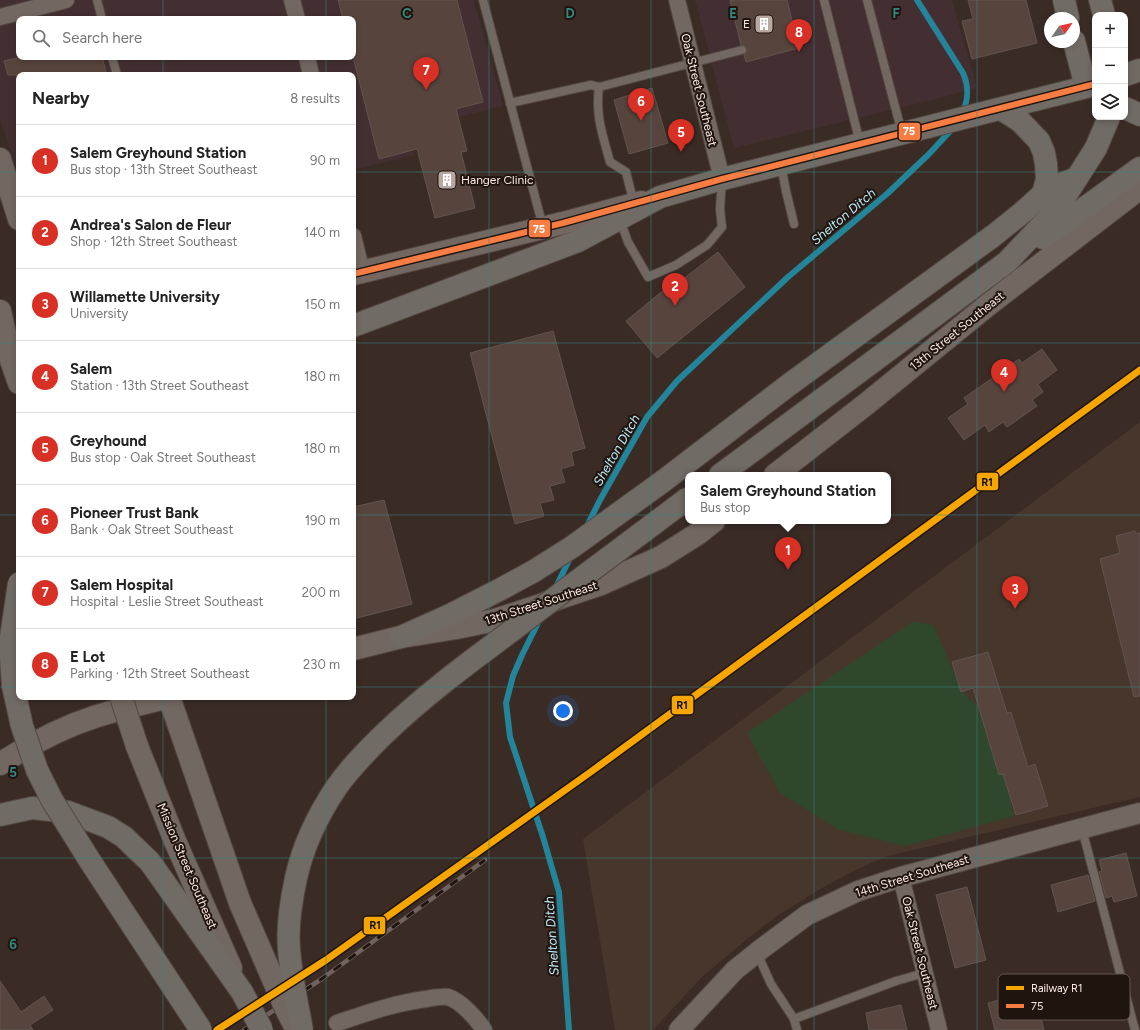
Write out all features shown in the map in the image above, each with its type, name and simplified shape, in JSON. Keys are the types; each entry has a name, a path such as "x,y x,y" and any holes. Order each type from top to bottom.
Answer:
{"highway":[{"path":"1064,0 1067,12"},
{"path":"1100,0 1103,12"},
{"path":"356,325 578,241 626,211 660,197 781,164 1092,88 1077,48"},
{"path":"1128,109 1140,115"},
{"path":"998,110 1020,121 1039,141 1044,153 1046,164 1047,179 1043,194"},
{"path":"1007,262 1057,209 1096,148 1108,120"},
{"path":"724,472 1007,262 1140,168"},
{"path":"401,637 450,615 501,589 534,571 572,547 662,482 796,380 993,236 1043,194 1077,178"},
{"path":"302,1030 289,948 290,913 296,878 305,847 317,819 336,787 366,752 397,721 444,682 685,500"},
{"path":"16,603 10,644 13,686 16,699"},
{"path":"16,700 22,726 37,770 52,800 90,861 201,1030"},
{"path":"0,815 32,808 68,812 108,827 124,837 150,862 203,924 262,1030"}],"main road":[{"path":"1128,74 1140,70"},
{"path":"0,159 16,210"},
{"name":"13th Street Southeast","path":"779,472 866,405 994,300 1140,188"},
{"path":"358,273 543,228 626,211"},
{"path":"0,311 10,360 16,375"},
{"name":"13th Street Southeast","path":"356,648 401,637 456,628 508,616 601,584 660,556 710,524"},
{"name":"Mission Street Southeast","path":"122,700 137,746 174,841 203,924"},
{"path":"0,764 22,749 53,733 96,716 157,700"},
{"path":"170,700 240,903 286,1009 297,1030"}],"street":[{"path":"0,17 66,0"},
{"path":"292,0 296,16"},
{"name":"Oak Street Southeast","path":"677,0 722,180"},
{"path":"356,258 358,273"},
{"name":"14th Street Southeast","path":"680,1030 735,970 807,915 858,891 901,877 1140,813"},
{"name":"Oak Street Southeast","path":"901,877 938,1030"},
{"path":"337,1022 405,1002 439,997 448,998 457,1002 478,1021 484,1030"}],"lane":[{"path":"97,0 101,16"},
{"path":"483,0 543,228"},
{"path":"824,0 861,144"},
{"path":"867,0 905,133"},
{"path":"510,103 591,85 599,87 693,64 742,50"},
{"path":"113,60 116,72"},
{"path":"599,87 597,98 599,121 610,162 626,172 628,242 648,276 676,265 689,257 707,245 722,227 720,209 722,180"},
{"path":"781,164 794,224"},
{"path":"1082,828 1120,974"},
{"path":"756,953 771,984 794,1019 797,1030"},
{"path":"794,1019 896,981 924,973"},
{"path":"1130,1011 1135,1030"}],"shaded area":[{"path":"0,0 474,0 503,106 408,129 414,155 356,169 356,72 16,72 16,166 0,119"},
{"path":"695,0 952,0 977,88 734,148"},
{"path":"1140,422 1140,797 888,856 860,868 822,888 777,916 746,940 703,976 653,1030 615,1030 583,839"}],"green space":[{"path":"914,621 933,625 962,691 979,708 998,772 1004,774 1014,816 905,846 839,830 780,793 747,733"}],"building":[{"path":"338,0 457,0 483,102 456,109 467,151 461,152 475,208 435,218 417,149 379,159 354,60 356,60 356,16 342,16"},
{"name":"E","path":"730,0 787,0 799,48 746,62 744,55 747,52 747,48 744,45 741,45"},
{"path":"968,0 1026,0 1037,43 972,59 962,21 973,19"},
{"path":"16,58 16,60 103,60 106,72 16,72 16,75 8,75 4,61"},
{"path":"652,88 668,143 629,154 614,100"},
{"path":"718,252 745,287 657,358 626,321 671,284 673,287"},
{"path":"553,331 585,448 571,452 574,465 561,469 565,482 550,486 554,500 540,503 544,516 515,524 470,353"},
{"path":"1042,349 1057,370 1038,384 1043,392 1032,400 1037,406 1007,427 1003,422 989,432 985,425 964,440 948,418 968,404 964,398 1019,359 1022,363"},
{"path":"384,500 412,604 356,618 356,506"},
{"path":"1135,531 1136,534 1140,533 1140,696 1134,697 1100,559 1120,553 1116,536"},
{"path":"988,652 1007,713 1011,712 1028,767 1035,764 1048,806 1016,815 1003,774 999,775 973,688 961,692 952,662"},
{"path":"1126,853 1137,896 1114,902 1112,896 1106,898 1099,872 1102,871 1099,860"},
{"path":"1088,875 1095,901 1058,912 1051,885"},
{"path":"967,887 986,960 955,968 936,895"},
{"path":"0,981 21,1012 44,996 53,1010 30,1025 33,1030 0,1030"},
{"path":"998,1000 998,1020 1041,1020 1044,1030 995,1030 988,1003"},
{"path":"901,1005 907,1030 869,1030 866,1013"}],"waterway":[{"name":"Shelton Ditch","path":"917,0 963,73 966,83 967,98 962,113"},
{"name":"Shelton Ditch","path":"586,528 600,500 647,417 677,381 788,277 888,193 929,154 953,128"},
{"name":"Shelton Ditch","path":"556,587 571,556"},
{"name":"Shelton Ditch","path":"540,619 513,676 506,703 510,737 543,837 559,892 569,1030"}],"railway":[{"path":"244,1030 323,978 485,860"}],"rail line":[{"name":"R1","path":"217,1030 326,960 592,771 1140,370"}],"transit line":[{"name":"75","path":"356,273 563,223 722,179 1092,85"}],"place":[{"name":"E","path":"764,24"},
{"name":"E Lot","path":"799,52"},
{"name":"Salem Hospital","path":"426,90"},
{"name":"Pioneer Trust Bank","path":"641,121"},
{"name":"Greyhound","path":"681,152"},
{"name":"Hanger Clinic","path":"447,180"},
{"name":"Andrea's Salon de Fleur","path":"675,306"},
{"name":"Salem","path":"1004,392"},
{"name":"Salem Greyhound Station","path":"788,570"},
{"name":"Willamette University","path":"1015,609"}]}
